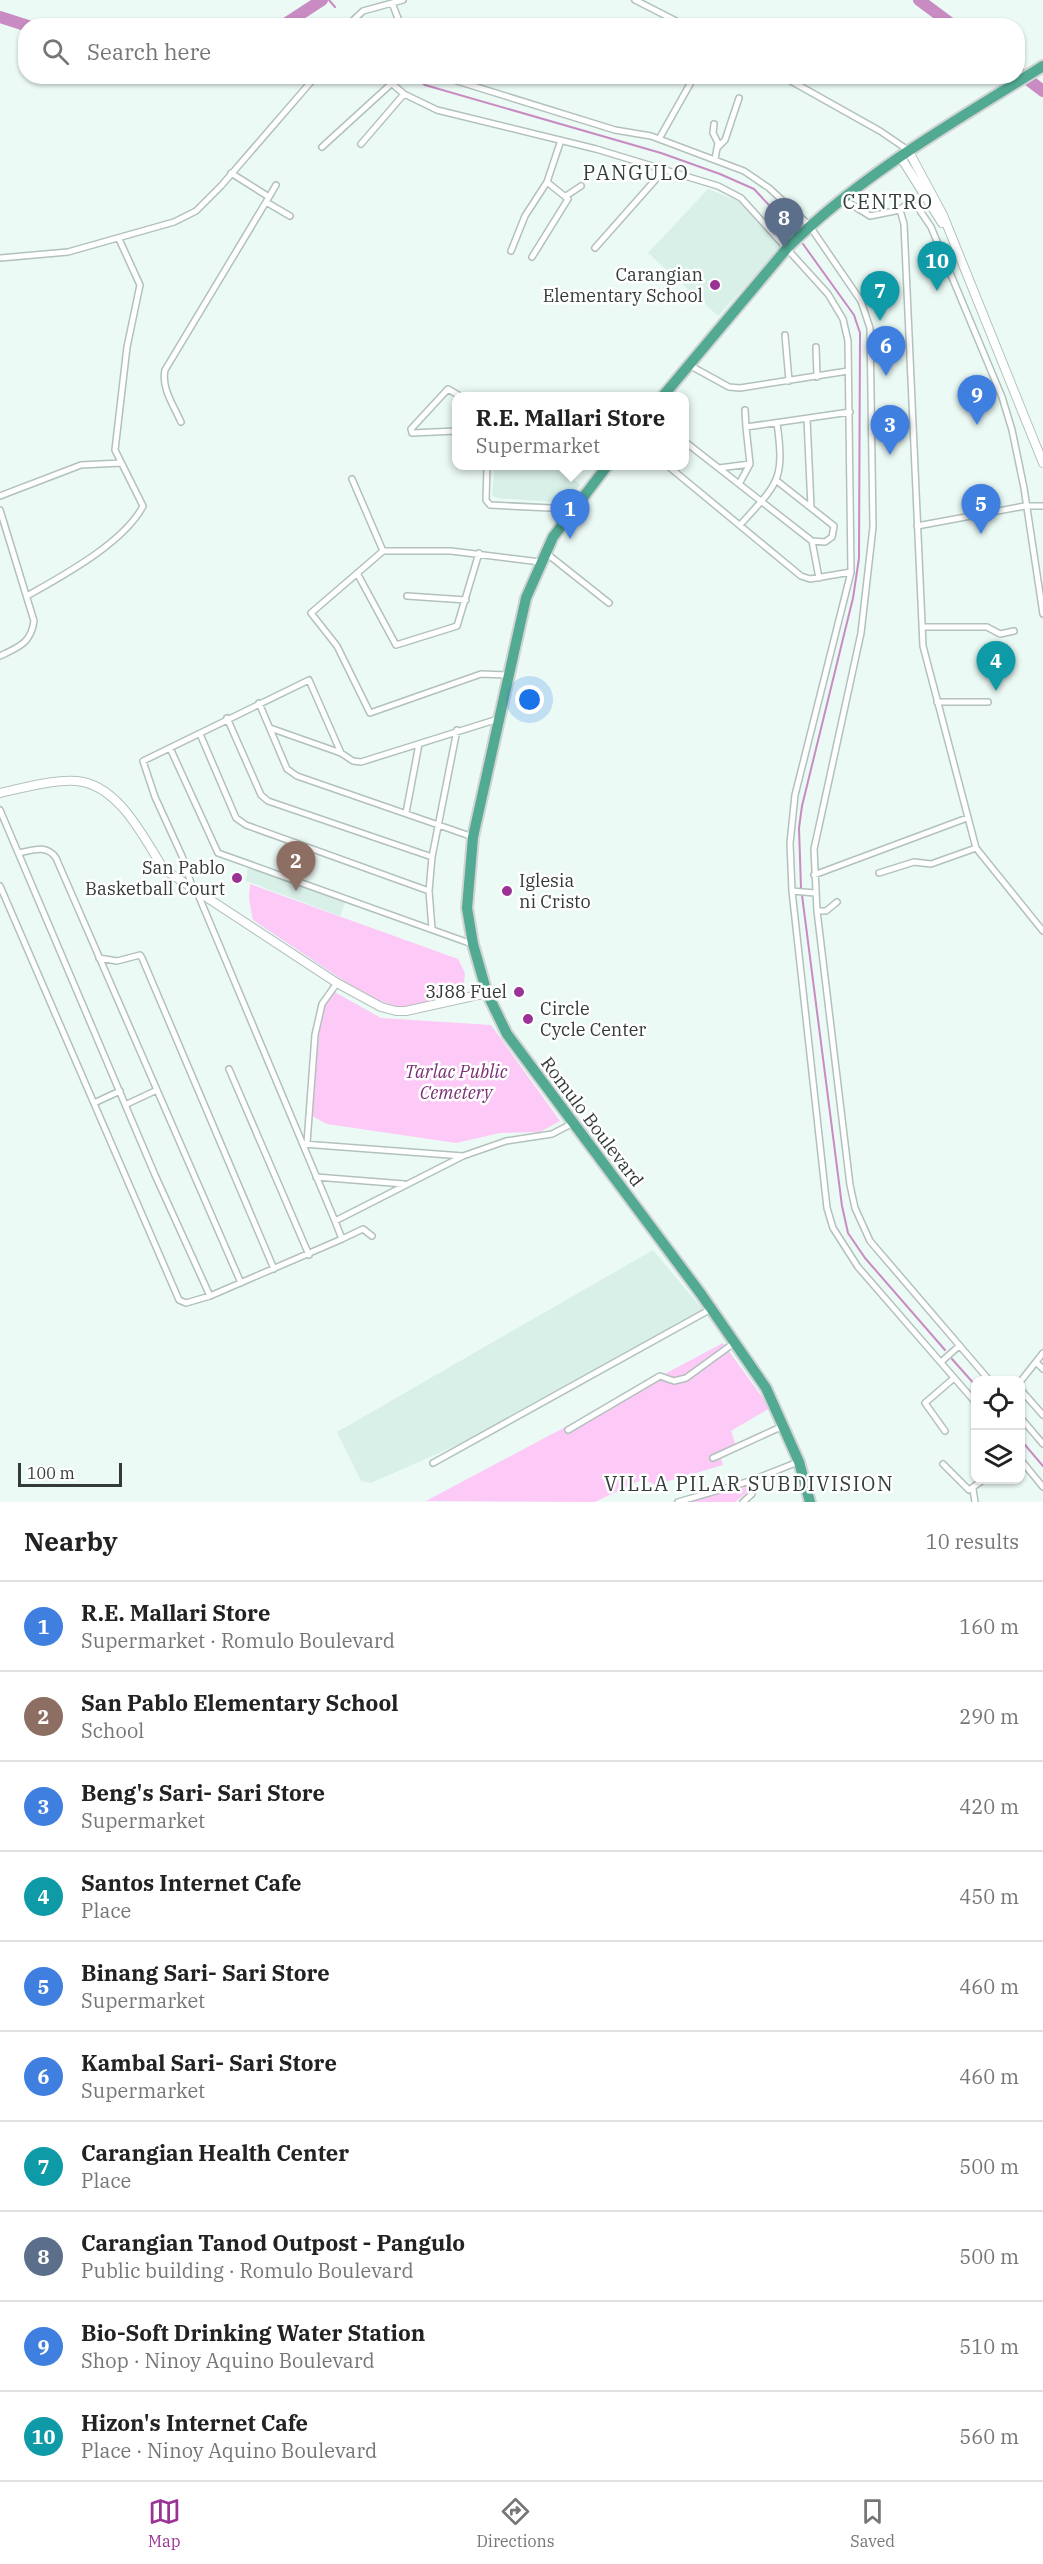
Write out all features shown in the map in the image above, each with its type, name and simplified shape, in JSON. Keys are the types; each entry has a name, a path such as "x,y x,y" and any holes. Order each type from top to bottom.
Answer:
{"highway":[{"path":"1025,77 1043,66"},
{"path":"666,392 788,247 810,225 841,198 908,151 1014,84"},
{"name":"Romulo Boulevard","path":"603,470 572,509 542,557 526,598 507,675 473,837 468,908 473,944 487,993 507,1034 711,1309 766,1388 799,1462 810,1502"}],"street":[{"path":"356,18 363,11 403,0"},
{"path":"635,0 671,18"},
{"path":"392,3 398,18"},
{"path":"0,258 68,252 174,222 196,211 309,84"},
{"path":"322,147 391,84 404,94 437,110 561,140 718,186 741,198 788,247 828,294 843,319 848,341 851,572 795,795 790,843 792,891 811,1077 827,1208 833,1228 858,1267 971,1398"},
{"path":"467,84 615,130 659,139 744,171 769,188 810,225 845,275 867,313 870,328 873,527 861,633 814,849 817,911 849,1185 855,1208 870,1241 985,1376"},
{"path":"659,139 690,84"},
{"path":"796,84 880,131 908,151 947,228 1043,463"},
{"path":"361,144 404,94"},
{"path":"717,148 725,140 739,98"},
{"path":"714,124 713,131 718,142 715,159"},
{"path":"511,251 525,216 547,182 561,140"},
{"path":"595,248 664,170"},
{"path":"231,173 290,216"},
{"path":"532,256 568,199 566,195 547,182"},
{"path":"181,422 166,390 163,380 165,370 276,185"},
{"path":"566,195 580,186"},
{"path":"841,198 870,216 900,210 908,203 913,203 923,212 970,314 1012,430 1043,614"},
{"path":"900,210 904,224 922,646 976,848 1043,931"},
{"path":"27,596 65,574 118,536 138,515 143,506 115,450 127,346 140,285 118,239"},
{"path":"785,335 789,381"},
{"path":"816,347 817,377"},
{"path":"689,365 729,387 749,388 848,371"},
{"path":"452,431 412,433 411,429 448,389 453,392"},
{"path":"739,484 750,464 745,410"},
{"path":"746,427 850,412"},
{"path":"807,419 811,507"},
{"path":"740,525 777,481 781,466 777,423"},
{"path":"689,445 812,541 825,542 835,531 834,526 777,481"},
{"path":"0,496 81,465 121,463"},
{"path":"719,468 750,464"},
{"path":"488,470 486,500 490,505 572,509"},
{"path":"674,470 801,576 810,579 851,572"},
{"path":"352,479 382,551"},
{"path":"917,526 1025,506 1043,506"},
{"path":"0,510 34,621 32,633 24,645 0,656"},
{"path":"812,541 819,578"},
{"path":"507,675 481,674 370,713 337,646 311,613 382,551 542,557 609,603"},
{"path":"357,573 396,645 457,626 479,553"},
{"path":"407,596 466,600"},
{"path":"922,627 987,627 1000,634 1014,631"},
{"path":"340,753 309,680 143,760 143,765 305,1144 342,1239"},
{"path":"937,702 988,702"},
{"path":"259,703 287,769 297,776 473,837"},
{"path":"227,718 261,795 268,801 432,857"},
{"path":"270,728 340,753 353,761 369,761 457,730 498,719"},
{"path":"432,929 429,891 432,857 440,826 457,730"},
{"path":"200,734 236,818 246,825 429,891"},
{"path":"406,813 419,744"},
{"path":"170,748 218,853 473,944"},
{"path":"0,793 44,784 82,782 100,789 117,802 164,868 337,982 381,1007 396,1011 487,993"},
{"path":"0,810 6,830 19,853 127,1104 155,1175 210,1296"},
{"path":"814,874 968,818"},
{"path":"0,835 6,830"},
{"path":"19,853 42,848 52,853 241,1283"},
{"path":"879,873 914,862 931,864 976,848"},
{"path":"0,886 179,1300 186,1303 210,1296 309,1254 363,1228 372,1236"},
{"path":"792,891 816,893"},
{"path":"817,911 826,911 837,902"},
{"path":"99,958 117,961 140,955 142,957 274,1269"},
{"path":"305,1144 315,1035 322,1004 337,982"},
{"path":"229,1069 309,1254"},
{"path":"127,1104 157,1090"},
{"path":"94,1103 120,1091"},
{"path":"335,1221 463,1156 506,1141 552,1134 573,1123"},
{"path":"305,1144 463,1156"},
{"path":"316,1177 405,1184"},
{"path":"433,1463 711,1309"},
{"path":"568,1430 660,1376 674,1381 686,1378 734,1343"},
{"path":"941,1362 958,1346"},
{"path":"1025,1376 1043,1353"},
{"path":"1036,1362 1043,1369"},
{"path":"945,1431 925,1403 954,1378"},
{"path":"1025,1395 1043,1415"},
{"path":"1025,1423 1043,1444"},
{"path":"713,1458 783,1426"},
{"path":"678,1502 750,1481 799,1462"},
{"path":"943,1464 969,1490 972,1489"},
{"path":"1025,1465 1043,1487"},
{"path":"742,1502 753,1492 750,1481"},
{"path":"972,1489 978,1484"},
{"path":"972,1489 975,1502"}],"shaded area":[{"name":"Carangian Elementary School","path":"708,189 738,201 783,246 718,316 648,253"},
{"path":"495,470 563,470 580,485 565,503 496,498 492,495"},
{"path":"248,867 346,901 340,916 246,881"},
{"path":"653,1250 704,1311 459,1444 371,1483 361,1481 337,1432"}],"green space":[{"path":"250,884 458,959 465,973 463,993 402,1009 365,995 253,920 249,899"},
{"name":"Tarlac Public Cemetery","path":"331,990 381,1018 491,1025 560,1121 540,1132 500,1133 456,1143 327,1124 310,1115 323,1002"},
{"path":"723,1343 770,1408 731,1431 736,1446 719,1452 723,1465 655,1485 643,1479 595,1502 426,1501"},
{"path":"744,1486 750,1490 735,1502 688,1502"}],"waterway":[{"path":"294,18 322,0"},
{"path":"329,0 335,7"},
{"path":"919,0 943,18"},
{"path":"0,17 18,23"},
{"path":"1025,77 1043,91"},
{"path":"423,84 661,153 720,174 754,189 794,232"},
{"path":"801,888 799,828 802,806 853,598 859,558 860,333 854,315 803,244"},
{"path":"802,895 842,1206 848,1233 865,1258 945,1350"},
{"path":"952,1359 971,1380"},
{"path":"1025,1445 1043,1466"}],"place":[{"name":"Carangian Tanod Outpost - Pangulo","path":"784,248"},
{"name":"Carangian Elementary School","path":"715,285"},
{"name":"Hizon's Internet Cafe","path":"937,291"},
{"name":"Carangian Health Center","path":"880,321"},
{"name":"Kambal Sari- Sari Store","path":"886,376"},
{"name":"Bio-Soft Drinking Water Station","path":"977,425"},
{"name":"Beng's Sari- Sari Store","path":"890,455"},
{"name":"Binang Sari- Sari Store","path":"981,534"},
{"name":"R.E. Mallari Store","path":"570,539"},
{"name":"Santos Internet Cafe","path":"996,691"},
{"name":"San Pablo Basketball Court","path":"237,878"},
{"name":"San Pablo Elementary School","path":"296,891"},
{"name":"Iglesia ni Cristo","path":"507,891"},
{"name":"3J88 Fuel","path":"519,992"},
{"name":"Circle Cycle Center","path":"528,1019"}],"district":[{"name":"PANGULO","path":"636,173"},
{"name":"CENTRO","path":"888,202"},
{"name":"VILLA PILAR SUBDIVISION","path":"749,1484"}]}
